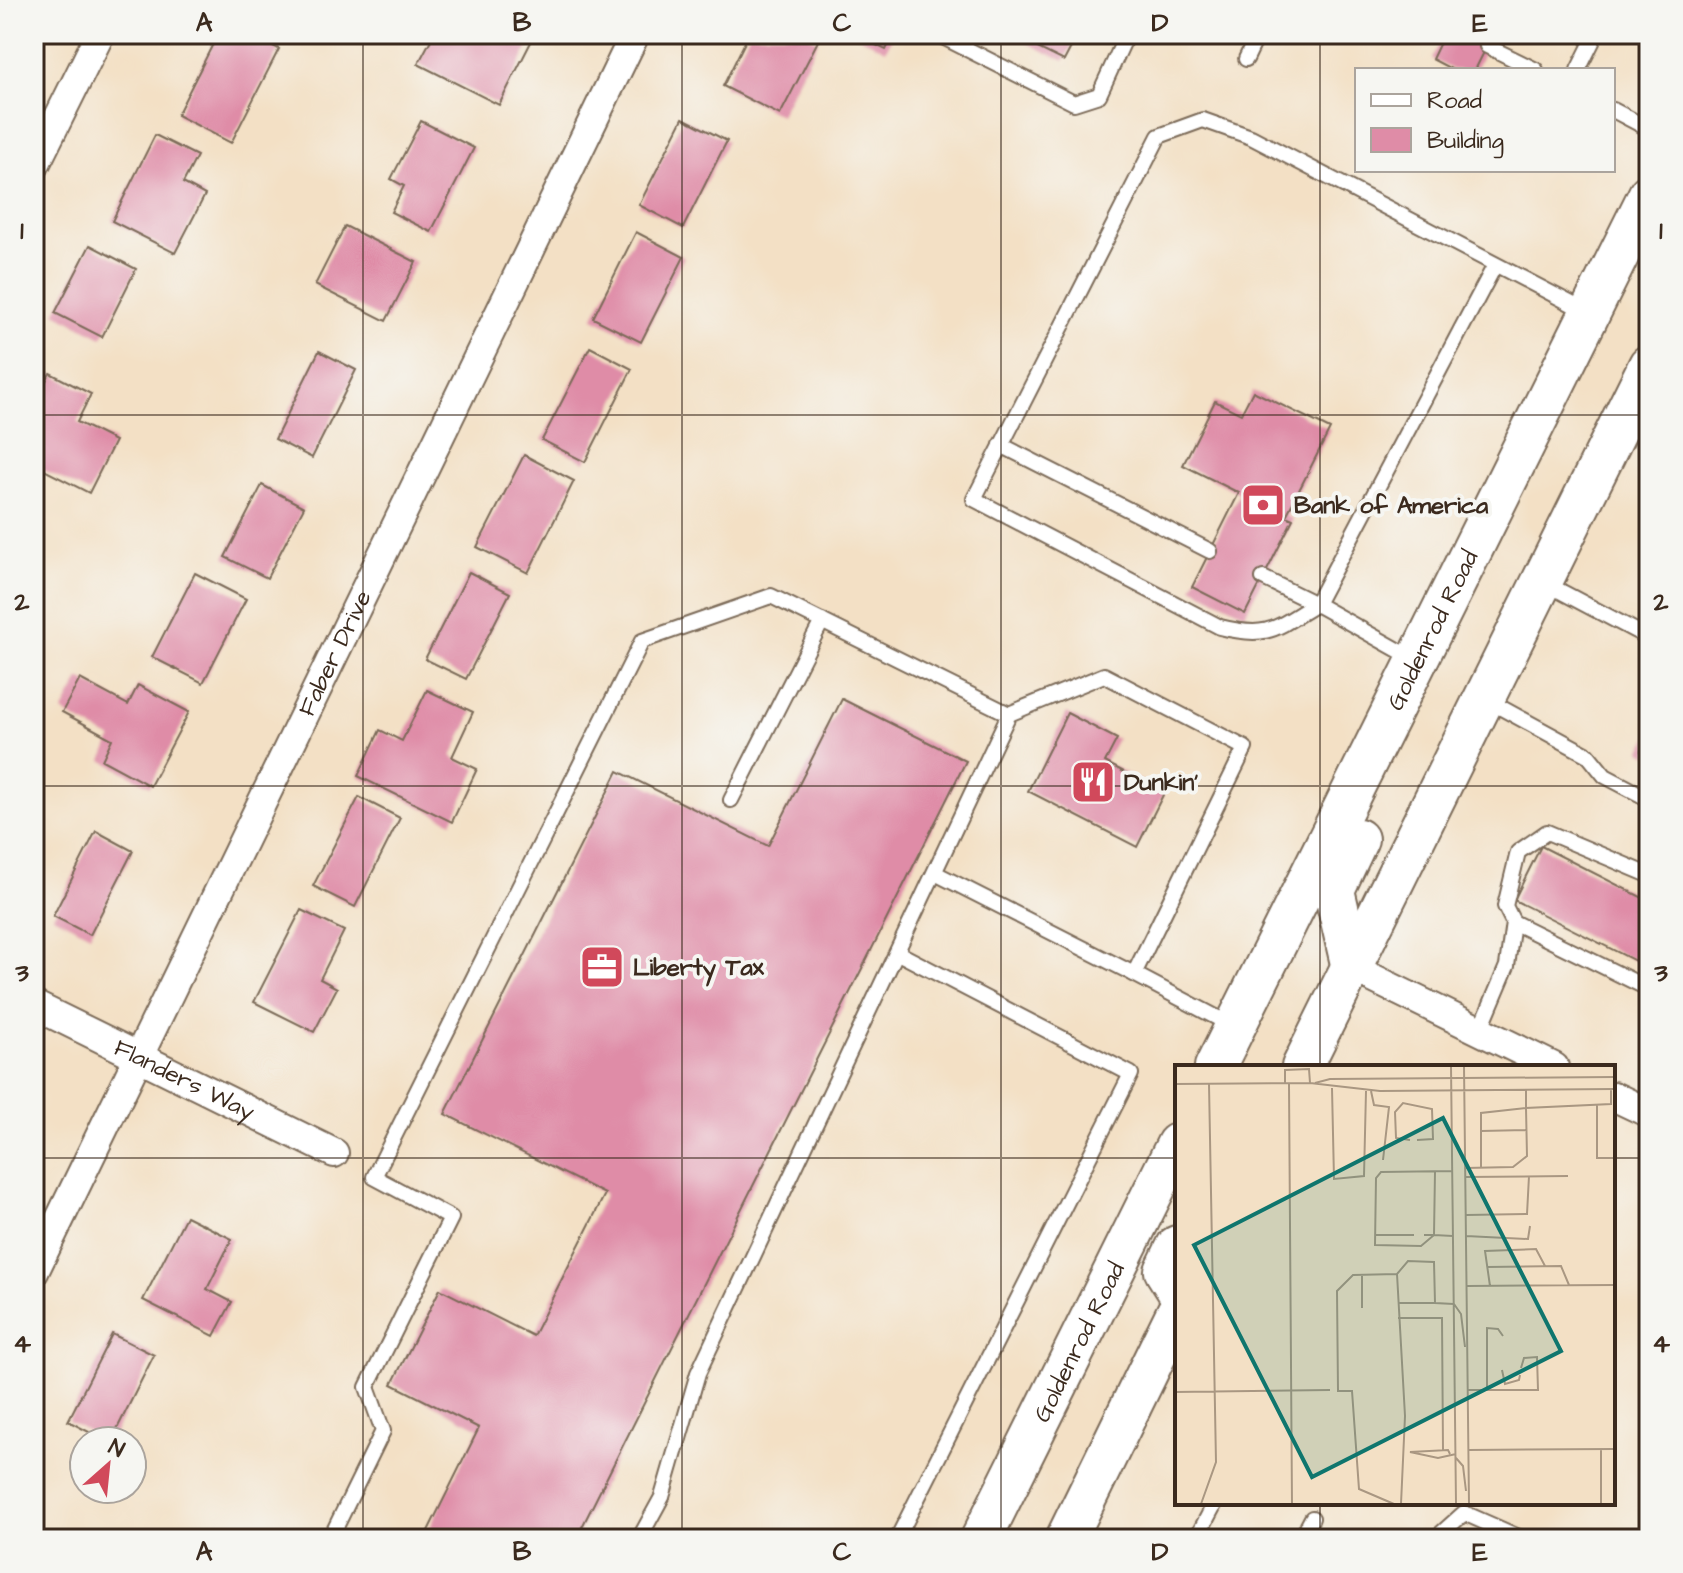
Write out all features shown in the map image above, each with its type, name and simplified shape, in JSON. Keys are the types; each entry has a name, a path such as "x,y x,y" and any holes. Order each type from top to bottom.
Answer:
{"main road":[{"name":"Goldenrod Road","path":"1216,1065 1649,194"},
{"path":"1303,1065 1647,374"},
{"path":"1352,968 1334,890 1364,827 1372,749"},
{"path":"1235,1027 1244,1065"},
{"name":"Goldenrod Road","path":"981,1539 1175,1148"},
{"path":"1175,1250 1165,1271 1175,1287"},
{"path":"1073,1533 1175,1316"}],"street":[{"path":"34,167 100,34"},
{"name":"Faber Drive","path":"34,1272 635,34"},
{"path":"1352,968 1550,1065"},
{"name":"Flanders Way","path":"34,1005 334,1153"},
{"path":"1615,1097 1649,1113"}],"lane":[{"path":"937,34 1074,103 1099,95 1127,34"},
{"path":"1246,59 1258,34"},
{"path":"1579,68 1596,34"},
{"path":"1487,46 1532,68"},
{"path":"1615,111 1649,129"},
{"path":"1495,265 1316,604 1278,627 1251,635 1220,627 974,499 1159,136 1203,120 1251,137 1589,313"},
{"path":"1001,445 1210,551"},
{"path":"1263,578 1417,660"},
{"path":"1542,581 1649,638"},
{"path":"330,1539 383,1431 367,1387 451,1218 374,1177 642,641 771,596 1009,714"},
{"path":"731,800 822,621"},
{"path":"639,1539 662,1497 698,1373 1009,714 1104,675 1245,748 1134,974"},
{"path":"1485,699 1588,755 1605,776 1649,799"},
{"path":"1480,1030 1507,966 1513,922 1505,906 1518,852 1547,832 1649,875"},
{"path":"935,873 1235,1027"},
{"path":"1513,922 1649,989"},
{"path":"897,1539 1131,1074 898,953"},
{"path":"1196,1539 1214,1505"},
{"path":"1435,1539 1464,1513 1523,1539"},
{"path":"1301,1539 1312,1518"}],"building":[{"path":"218,34 249,34 279,49 231,143 177,115"},
{"path":"434,34 515,34 531,42 499,105 418,64"},
{"path":"749,34 805,34 818,41 780,115 723,86"},
{"path":"853,34 894,34 886,50"},
{"path":"1009,34 1078,34 1064,61"},
{"path":"1444,34 1493,34 1476,68 1449,68 1432,59"},
{"path":"683,118 727,141 683,228 639,205"},
{"path":"421,121 474,148 431,232 391,212 404,186 391,179"},
{"path":"155,135 197,156 183,183 205,195 175,253 112,221"},
{"path":"345,226 416,262 386,321 315,285"},
{"path":"636,232 684,257 641,342 593,318"},
{"path":"90,245 136,269 102,337 55,313"},
{"path":"590,347 632,369 585,462 542,440"},
{"path":"319,351 356,370 312,458 275,439"},
{"path":"50,373 91,394 77,422 115,441 89,493 34,465 34,404"},
{"name":"Bank of America","path":"1253,391 1330,429 1286,516 1293,519 1245,614 1192,587 1239,493 1183,465 1215,401 1241,414"},
{"path":"524,455 574,481 528,573 477,547"},
{"path":"262,485 304,507 267,578 225,557"},
{"path":"469,572 510,593 466,679 425,659"},
{"path":"195,573 246,599 203,683 152,657"},
{"path":"80,679 128,705 138,685 189,712 150,786 102,760 112,739 62,712"},
{"path":"427,690 473,712 452,757 477,769 452,822 358,776 380,730 402,741"},
{"path":"842,699 966,761 576,1539 424,1539 479,1428 392,1384 440,1289 533,1336 605,1194 445,1114 618,771 768,846"},
{"path":"1067,713 1117,739 1105,762 1164,793 1137,847 1028,791"},
{"path":"1649,736 1649,755 1641,751"},
{"path":"359,797 400,818 355,907 313,886"},
{"path":"96,831 133,851 90,935 53,916"},
{"path":"1541,846 1649,901 1649,968 1514,900"},
{"path":"301,910 344,931 320,979 337,988 314,1032 254,1002"},
{"path":"186,1216 232,1239 207,1289 232,1302 214,1336 143,1300"},
{"path":"112,1334 154,1355 119,1425 76,1425 68,1421"}],"place":[{"name":"Bank of America","path":"1263,505"},
{"name":"Dunkin'","path":"1093,782"},
{"name":"Liberty Tax","path":"602,967"}]}
